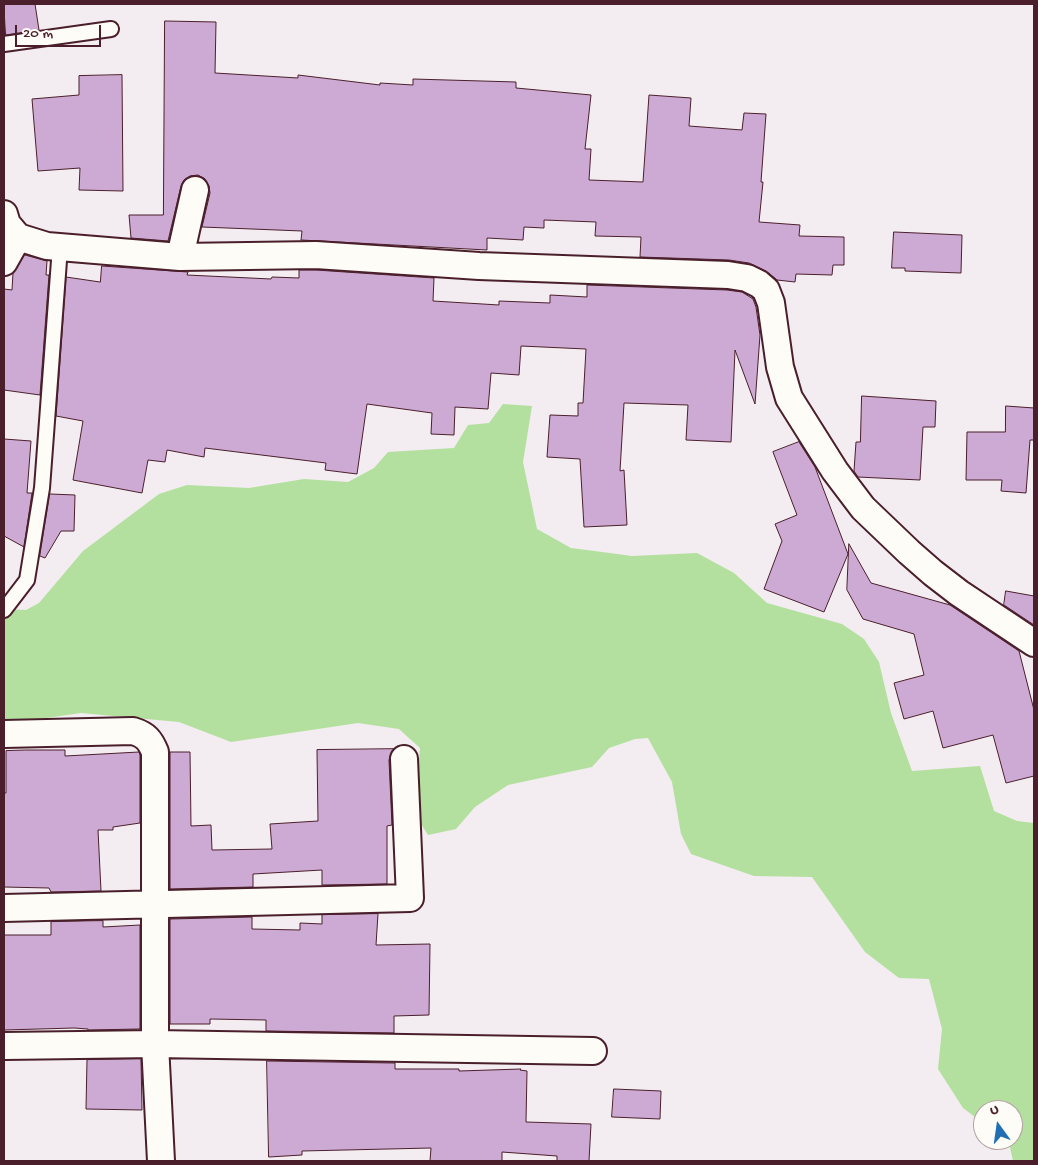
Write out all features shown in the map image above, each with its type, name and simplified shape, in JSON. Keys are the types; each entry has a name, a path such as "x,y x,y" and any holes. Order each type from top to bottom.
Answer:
{"street":[{"path":"180,257 195,190"},
{"path":"4,214 7,224 18,237 47,246 180,257 316,255 440,264 728,275 747,278 766,290 771,303 780,367 789,398 835,471 863,508 933,573 959,593 1034,643"},
{"path":"4,262 18,237"},
{"path":"4,734 133,731 145,734 155,752 155,1044 161,1161"},
{"path":"4,908 410,898 404,759"},
{"path":"4,1046 155,1044 593,1051"}],"lane":[{"path":"4,44 111,29"},
{"path":"4,610 27,580 42,488 60,247"}],"green space":[{"path":"503,404 532,406 523,462 537,529 571,548 632,556 697,553 734,573 767,603 842,624 864,639 879,662 891,713 912,771 980,766 994,811 1017,821 1034,823 1034,1161 1013,1161 1011,1150 1023,1150 1023,1100 973,1100 973,1116 963,1108 938,1069 942,1029 929,979 899,978 865,952 812,877 754,876 691,854 681,834 672,782 648,738 635,739 609,748 592,767 508,785 475,807 456,829 428,835 416,816 415,803 420,748 399,729 358,723 231,742 179,722 81,713 4,724 4,609 26,610 39,603 83,551 159,494 187,485 249,488 304,479 348,482 374,468 388,452 454,448 468,425 489,423"}],"building":[{"path":"4,4 35,4 39,30 6,35"},
{"path":"165,21 216,22 215,73 298,78 298,75 380,85 380,83 413,85 413,79 516,82 516,88 591,95 585,149 591,149 589,180 643,182 649,95 691,98 689,126 742,130 744,113 766,114 759,222 800,225 799,236 844,237 844,265 833,265 832,275 796,274 795,282 777,280 766,271 749,263 729,260 640,257 641,237 595,236 596,222 544,220 544,228 524,227 523,240 487,238 487,250 301,240 302,231 202,227 210,193 205,179 198,175 190,176 184,180 181,186 168,241 131,238 129,215 163,215"},
{"path":"122,75 123,191 79,190 80,168 38,171 32,99 79,95 79,76"},
{"path":"894,232 962,235 961,273 905,271 905,268 892,268"},
{"path":"25,255 47,261 46,275 49,275 40,395 4,390 4,289 12,290 13,273"},
{"path":"102,266 188,272 187,275 271,279 272,277 299,278 299,270 434,278 433,301 499,305 499,301 550,303 550,295 587,297 587,285 742,292 753,299 760,335 755,404 735,350 731,442 686,440 688,405 624,403 620,471 624,470 627,525 584,527 580,459 547,457 550,415 578,416 578,403 583,403 586,349 521,346 519,375 491,373 488,409 455,407 454,435 431,434 432,413 367,404 357,474 325,470 326,463 205,448 204,457 167,450 165,462 148,460 142,493 73,480 83,421 56,416 66,277 100,282"},
{"path":"862,396 936,401 935,427 923,427 920,480 858,477 854,471 856,442 860,442"},
{"path":"1006,406 1034,408 1034,440 1030,440 1026,493 1001,491 1002,480 966,480 967,432 1005,432"},
{"path":"4,439 31,441 27,493 32,493 24,547 4,536"},
{"path":"799,442 815,467 848,554 824,612 764,589 782,541 775,524 797,515 773,452"},
{"path":"50,494 75,495 74,531 61,531 45,558 40,556"},
{"path":"849,544 871,583 950,605 1019,651 1034,710 1034,776 1006,783 993,735 943,748 933,711 904,719 894,683 924,675 914,634 863,619 847,590"},
{"path":"1006,591 1034,596 1034,625 1004,605"},
{"path":"394,749 389,760 392,825 387,826 387,884 322,885 322,870 253,874 253,887 170,889 170,752 190,752 191,826 211,825 212,850 272,849 270,824 318,821 317,750"},
{"path":"65,750 65,756 139,752 140,823 113,827 113,830 98,830 101,891 51,892 49,888 4,887 6,751"},
{"path":"378,914 376,945 430,944 429,1015 394,1016 394,1033 266,1031 266,1020 210,1019 210,1024 170,1024 170,919 252,917 252,929 300,930 300,923 322,924 322,915"},
{"path":"103,921 103,927 140,925 140,1029 4,1030 4,935 51,935 51,922"},
{"path":"141,1059 142,1110 86,1109 87,1060"},
{"path":"267,1061 395,1063 395,1069 459,1069 459,1071 521,1069 527,1071 526,1122 591,1124 589,1161 557,1161 557,1156 502,1152 502,1161 430,1161 431,1148 302,1151 302,1155 269,1157"},
{"path":"614,1089 661,1091 660,1119 612,1117"}]}
